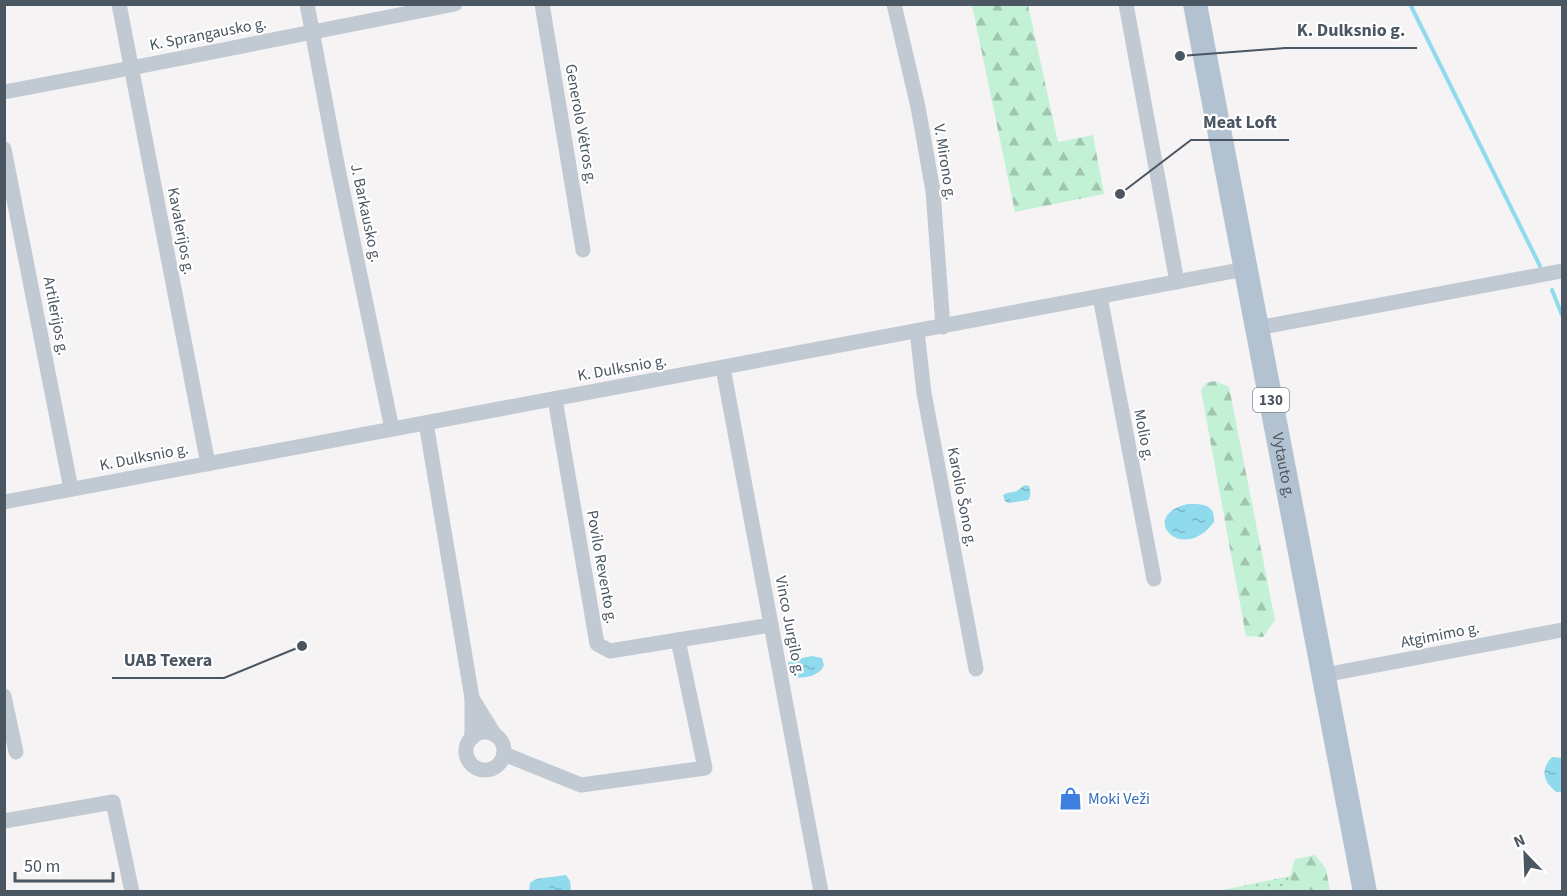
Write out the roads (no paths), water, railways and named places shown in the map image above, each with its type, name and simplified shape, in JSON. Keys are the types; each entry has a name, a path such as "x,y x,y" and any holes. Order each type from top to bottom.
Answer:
{"main road":[{"name":"Vytauto g.","path":"1195,4 1365,891"}],"street":[{"name":"Kavalerijos g.","path":"119,4 208,464"},
{"name":"J. Barkausko g.","path":"307,4 337,164 392,429"},
{"name":"K. Sprangausko g.","path":"4,92 455,4"},
{"name":"Generolo Vėtros g.","path":"542,4 583,250"},
{"name":"V. Mirono g.","path":"894,4 918,106 933,191 943,327"},
{"path":"1126,4 1177,282"},
{"name":"Artilerijos g.","path":"4,149 72,489"},
{"name":"K. Dulksnio g.","path":"4,502 1245,269"},
{"path":"1257,327 1563,271"},
{"name":"Molio g.","path":"1100,297 1154,579"},
{"name":"Karolio Šono g.","path":"917,331 924,393 976,669"},
{"name":"Vinco Jurgilo g.","path":"723,368 821,891"},
{"name":"Povilo Revento g.","path":"555,399 597,644 610,651 678,640"},
{"path":"426,423 472,698 472,738 466,749 467,755 472,765 477,768 483,770 494,768 499,765 504,754 502,743 472,698"},
{"path":"504,754 581,785 705,768 678,640 771,625"},
{"name":"Atgimimo g.","path":"1324,675 1563,630"},
{"path":"4,696 16,752"},
{"path":"472,738 482,733 494,734"},
{"path":"4,822 113,802 132,891"}],"water":[{"path":"1026,485 1030,490 1028,500 1009,503 1005,501 1003,495 1017,491"},
{"path":"1188,504 1210,508 1214,522 1201,534 1189,539 1178,539 1170,534 1165,526 1166,518 1173,510"},
{"path":"812,656 822,658 824,665 819,672 801,678 792,676 788,663"},
{"path":"1552,757 1562,758 1562,792 1556,792 1546,780 1546,766"},
{"path":"566,875 570,881 571,891 529,891 530,883 536,879"}],"waterway":[{"path":"1410,4 1540,266"},
{"path":"1552,290 1562,315"}],"place":[{"name":"K. Dulksnio g.","path":"1180,56"},
{"name":"Meat Loft","path":"1120,194"},
{"name":"UAB Texera","path":"302,646"},
{"name":"Moki Veži","path":"1070,799"}]}
